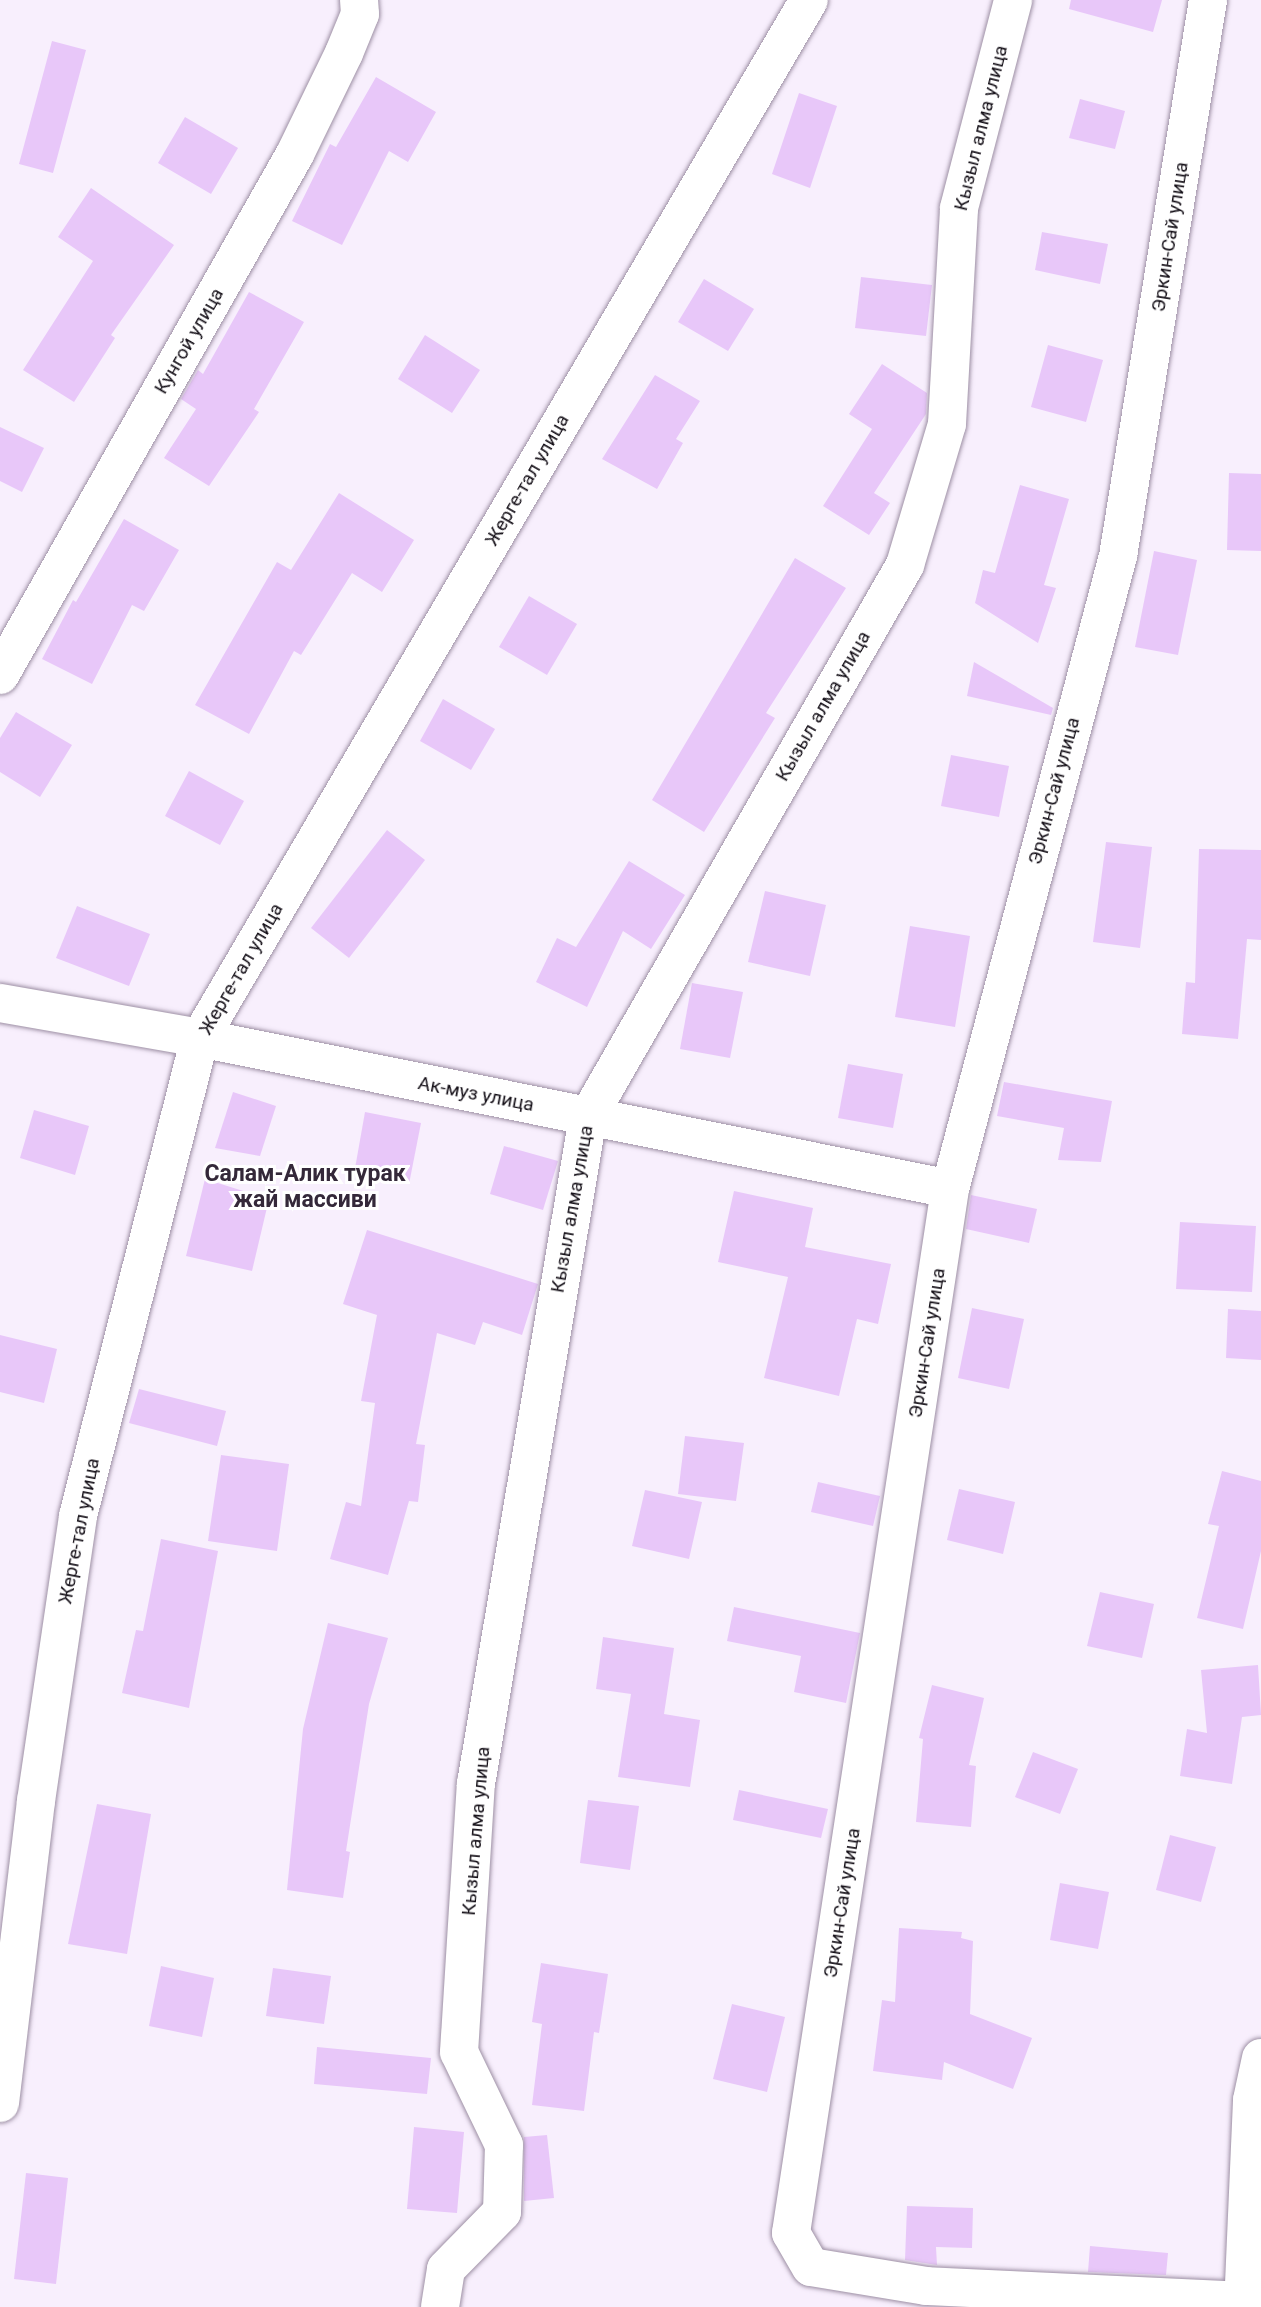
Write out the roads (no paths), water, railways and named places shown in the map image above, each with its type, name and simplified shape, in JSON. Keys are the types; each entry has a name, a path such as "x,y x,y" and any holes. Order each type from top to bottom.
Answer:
{"street":[{"name":"Кунгой улица","path":"0,675 295,155 344,54 360,13 359,0"},
{"name":"Жерге-тал улица","path":"0,2103 36,1801 78,1516 200,1038 808,0"},
{"name":"Кызыл алма улица","path":"440,2307 446,2269 502,2212 504,2145 459,2052 476,1784 588,1116 905,565 947,424 959,208 1013,0"},
{"name":"Эркин-Сай улица","path":"1208,0 1118,556 950,1189 791,2233 811,2267 926,2286 1243,2304"},
{"name":"Ак-муз улица","path":"0,1003 200,1038 950,1189"},
{"path":"1243,2304 1252,2100 1261,2058"}],"district":[{"name":"Салам-Алик турак жай массиви","path":"305,1187"}]}
